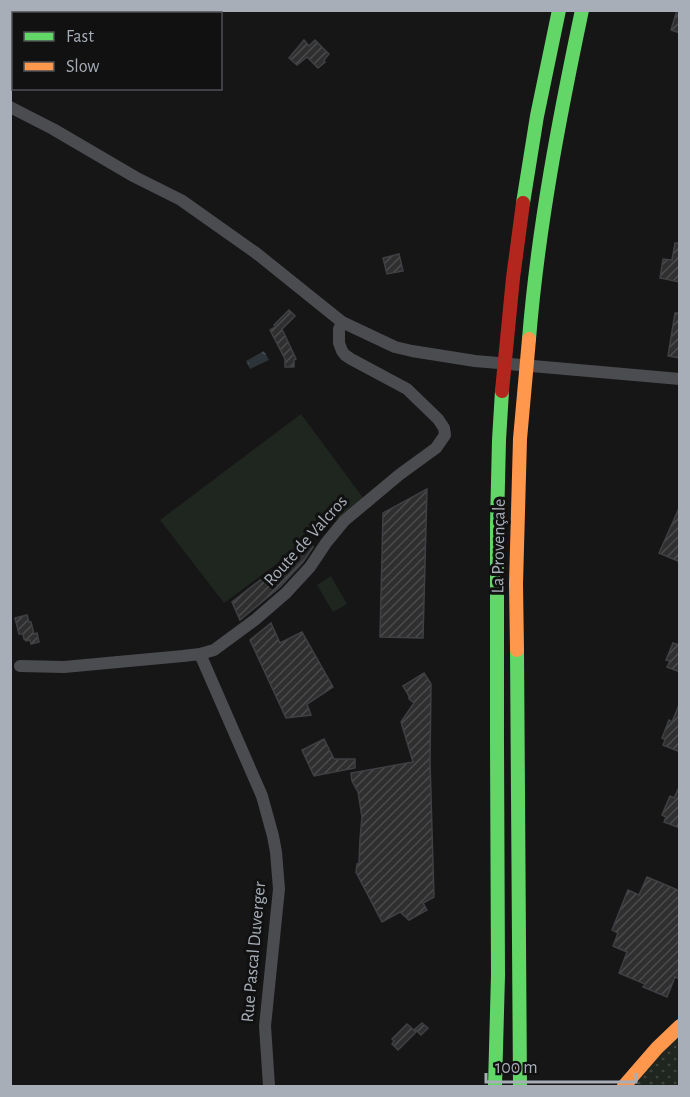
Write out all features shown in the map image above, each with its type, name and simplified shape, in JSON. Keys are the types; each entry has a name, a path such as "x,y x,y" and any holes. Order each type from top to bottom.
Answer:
{"main road":[{"name":"La Provençale","path":"495,1086 499,945 496,787 499,441 511,302 523,209 536,124 559,10"},
{"name":"La Provençale","path":"520,1086 516,584 520,439 530,321 545,204 557,129 582,10"},
{"path":"516,584 527,854 532,1086"},
{"path":"624,1086 657,1048 680,1026"}],"street":[{"path":"10,107 181,200 256,253 342,322 395,347 475,361 680,379"},
{"name":"Route de Valcros","path":"20,666 64,668 200,654 220,647 286,593 310,567 344,521 399,475 436,448 445,435 444,428 438,419 407,389 345,355 339,343 339,329 342,322"},
{"name":"Rue Pascal Duverger","path":"200,654 262,796 273,836 278,867 279,889 265,1026 269,1086"}],"shaded area":[{"path":"301,414 364,499 224,603 160,520"},
{"path":"331,576 347,604 333,612 317,585"},
{"path":"679,1035 679,1086 632,1086"}],"water":[{"path":"264,351 269,360 250,369 246,361"}],"building":[{"path":"677,10 680,10 680,33 671,30"},
{"path":"304,40 309,46 315,40 329,54 318,68 307,57 297,65 289,58"},
{"path":"675,243 680,243 680,282 660,278 663,259 672,260"},
{"path":"399,254 403,271 387,274 383,258"},
{"path":"289,310 295,316 282,329 296,359 294,367 285,367 285,359 270,330"},
{"path":"675,313 680,313 680,358 668,356"},
{"path":"427,489 423,638 380,637 383,513"},
{"path":"680,506 680,556 678,561 659,553"},
{"path":"309,542 313,547 303,562 280,587 240,620 232,602"},
{"path":"27,615 34,634 37,633 39,642 31,644 30,640 24,639 23,634 19,634 15,618"},
{"path":"271,623 280,643 302,632 333,687 307,704 311,715 286,718 250,640"},
{"path":"673,643 680,645 680,672 667,667 670,661 666,660"},
{"path":"424,673 431,684 430,762 434,897 423,903 427,910 409,920 400,912 382,922 356,872 359,863 362,817 358,792 352,781 351,773 413,762 401,722 414,703 409,699 403,686"},
{"path":"679,705 680,752 663,745 665,740 662,738 669,720 672,722"},
{"path":"324,739 334,759 355,759 355,768 314,776 302,750"},
{"path":"680,785 680,828 664,822 666,817 662,815 670,796 674,798"},
{"path":"647,877 680,891 680,979 675,977 667,997 619,973 627,952 613,946 618,933 612,930 628,890 639,895"},
{"path":"422,1023 428,1028 421,1035 415,1029"},
{"path":"407,1024 416,1032 398,1050 392,1044 394,1041 392,1039"}],"traffic: fast":[{"path":"523,203 537,116 559,10"},
{"path":"529,339 550,174 582,10"},
{"path":"495,1086 498,975 497,524 502,391"},
{"path":"517,650 520,1086"}],"traffic: slow":[{"path":"517,650 516,584 520,439 529,339"},
{"path":"624,1086 657,1048 680,1026"}],"traffic: jam":[{"path":"502,391 523,203"}]}
